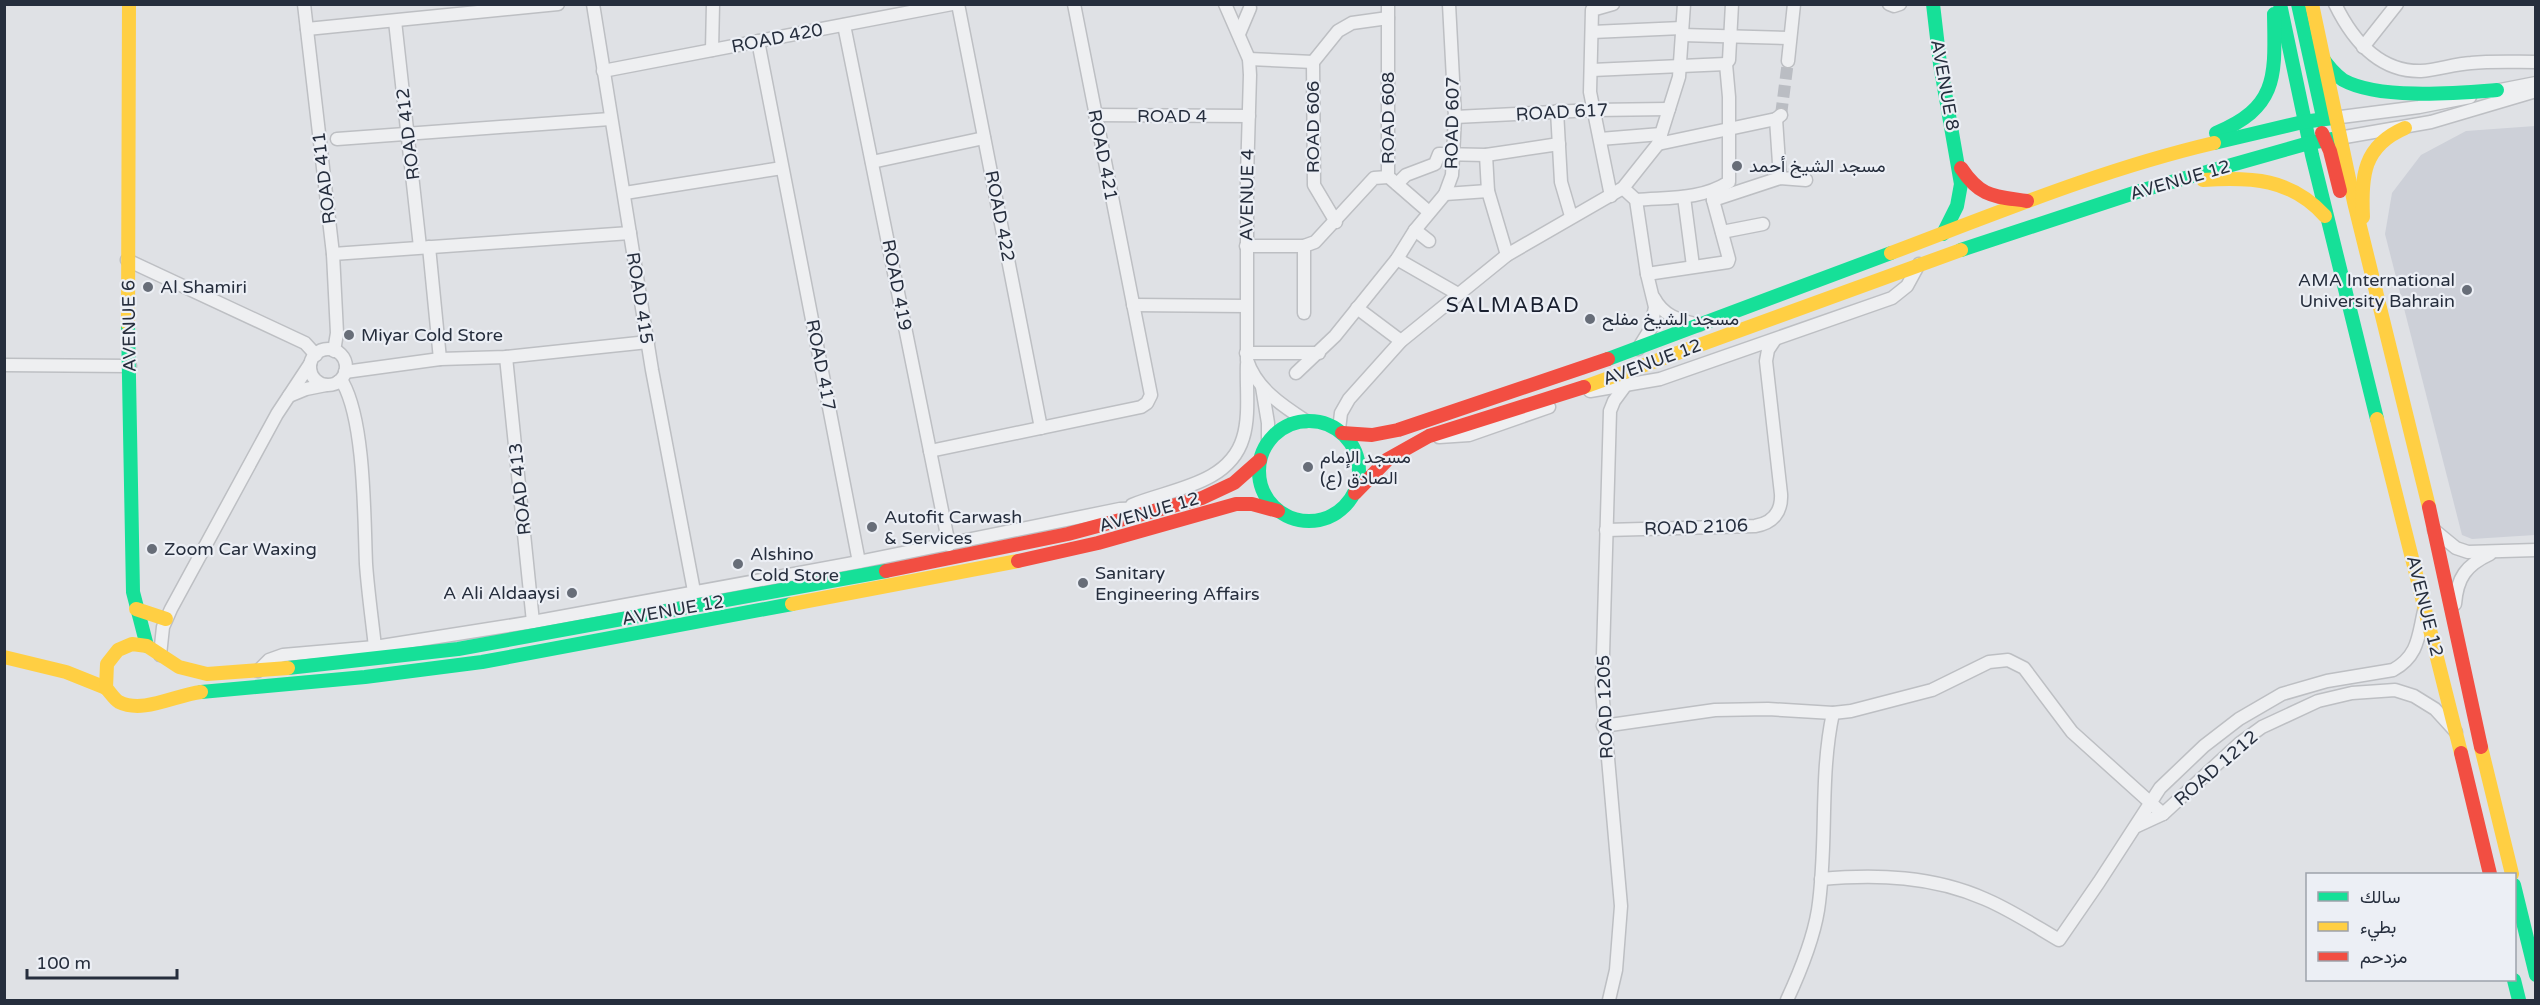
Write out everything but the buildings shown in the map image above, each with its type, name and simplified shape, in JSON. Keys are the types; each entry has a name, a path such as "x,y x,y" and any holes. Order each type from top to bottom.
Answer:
{"street":[{"name":"AVENUE 6","path":"129,4 128,260 131,546 136,609 147,646"},
{"name":"ROAD 411","path":"304,4 333,254 338,333 334,351"},
{"path":"307,29 558,4"},
{"name":"ROAD 415","path":"593,4 648,342 694,591"},
{"path":"712,50 713,4"},
{"name":"ROAD 420","path":"603,71 952,4"},
{"name":"ROAD 422","path":"958,4 1041,428"},
{"name":"ROAD 421","path":"1041,428 1141,407 1147,403 1151,395 1074,4"},
{"name":"ROAD 608","path":"1388,4 1392,181 1429,212"},
{"name":"ROAD 607","path":"1296,373 1319,353 1358,308 1396,260 1415,230 1445,194 1452,176 1455,117 1449,4"},
{"path":"1611,196 1590,92 1592,10 1602,5 1613,4"},
{"path":"1341,431 1341,413 1349,399 1401,341 1507,255 1623,188 1660,139 1679,77 1684,4"},
{"path":"1713,196 1730,180 1726,64 1729,60 1732,4"},
{"path":"1788,61 1794,4"},
{"path":"1889,4 1894,6 1900,4"},
{"name":"AVENUE 8","path":"1933,4 1940,64 1961,184 1958,206 1943,234"},
{"path":"2170,153 2181,146 2235,127 2261,107 2272,85 2274,73 2274,4"},
{"name":"AVENUE 12","path":"2280,4 2317,126"},
{"path":"2298,4 2316,94 2317,126 2333,139 2365,293 2383,325"},
{"name":"AVENUE 12","path":"2312,4 2319,53 2317,126 2325,217 2457,733 2490,873"},
{"path":"2336,4 2362,46 2389,65 2412,70 2478,62 2535,62"},
{"path":"2362,46 2397,4"},
{"path":"1226,8 1252,6 1239,34"},
{"name":"AVENUE 4","path":"1226,8 1249,59 1247,356 1253,375 1262,387 1306,421"},
{"name":"ROAD 606","path":"1336,222 1314,185 1313,62 1338,31 1352,23 1388,18"},
{"name":"ROAD 412","path":"395,21 424,247"},
{"name":"ROAD 419","path":"844,25 949,545"},
{"path":"1592,32 1682,31 1790,38"},
{"name":"ROAD 417","path":"758,41 859,562"},
{"path":"2319,53 2333,72 2355,85 2417,92 2497,90"},
{"name":"ROAD 606","path":"1249,59 1313,62"},
{"path":"1592,70 1726,64"},
{"name":"AVENUE 12","path":"1341,431 1372,435 1398,430 1638,349 2028,201 2170,153 2535,83"},
{"path":"2368,268 2363,212 2368,162 2372,150 2381,139 2392,131 2457,115 2535,91"},
{"name":"ROAD 617","path":"1455,117 1557,111 1669,109"},
{"path":"1557,111 1561,183 1571,216"},
{"name":"ROAD 4","path":"1095,116 1249,116"},
{"path":"1600,139 1660,139 1730,131 1778,117 1780,178"},
{"path":"337,139 610,119"},
{"path":"2317,126 2333,139 2405,128"},
{"path":"2098,205 2114,193 2317,126"},
{"name":"AVENUE 12","path":"1355,493 1388,459 1429,436 1552,399 1919,264 2167,184 2317,126"},
{"path":"873,162 984,138"},
{"name":"AVENUE 12","path":"2333,139 2383,325 2434,530 2512,873"},
{"path":"1246,246 1304,246 1315,242 1336,222 1374,178 1392,181 1406,176 1435,164 1438,154 1486,154 1558,144"},
{"path":"1486,154 1488,192 1507,255"},
{"name":"AVENUE 8","path":"1959,165 1979,192 1990,197 2028,201"},
{"path":"625,193 782,168"},
{"path":"1636,200 1713,196 1780,178 1806,180"},
{"path":"2167,184 2210,179 2268,181 2302,195 2319,208 2325,217"},
{"path":"1623,188 1636,200 1647,274 1654,297 1654,318 1651,328 1638,349"},
{"path":"1445,194 1488,192"},
{"path":"1647,274 1728,262 1713,196"},
{"path":"1684,197 1693,266"},
{"path":"1722,232 1763,224"},
{"path":"1415,230 1429,241"},
{"path":"333,254 630,233"},
{"path":"1304,246 1304,313"},
{"path":"424,247 440,359"},
{"path":"128,260 304,343 313,359 312,376 320,384 440,359 506,357 648,342"},
{"path":"1396,260 1458,294"},
{"path":"1429,436 1458,437 1480,432 1596,390 1660,379 1774,341 1892,298 1907,286 1919,264"},
{"path":"1654,297 1665,313 1699,325"},
{"path":"1133,305 1246,306"},
{"path":"1358,308 1401,341"},
{"name":"ROAD 2106","path":"1606,530 1755,526 1769,522 1774,517 1781,502 1781,494 1766,367 1768,350 1774,341"},
{"path":"1745,350 1760,357 1766,367"},
{"path":"160,655 166,619 288,397 313,359 322,351 334,351 345,362 336,380"},
{"path":"258,671 269,660 283,655 375,646 533,622 949,545 1120,509 1213,476 1237,453 1244,438 1247,356 1319,353"},
{"name":"ROAD 413","path":"506,357 533,622"},
{"path":"4,365 130,366"},
{"path":"288,397 336,380 343,383 347,391 354,412 358,445 367,573 375,646"},
{"name":"ROAD 1205","path":"1609,1000 1617,959 1621,906 1603,726 1606,530 1610,411 1625,386"},
{"name":"AVENUE 4","path":"1262,387 1268,423 1268,442"},
{"path":"1596,390 1605,399 1610,411"},
{"path":"1306,421 1326,423 1341,431 1353,446 1359,461 1359,477 1355,493 1342,509 1330,517 1316,521 1302,521 1278,511 1268,501 1258,474 1260,460 1268,442 1278,431 1291,424 1306,421"},
{"path":"930,451 1041,428"},
{"name":"AVENUE 12","path":"147,646 179,667 198,673 227,674 346,663 458,649 963,557 1068,534 1165,509 1218,491 1247,472 1260,460"},
{"name":"AVENUE 12","path":"4,657 66,672 106,688 110,695 122,704 136,707 185,694 365,677 482,662 978,570 1098,543 1236,504 1252,504 1278,511"},
{"path":"1120,509 1165,509"},
{"name":"AVENUE 12","path":"2434,530 2456,548 2468,552 2535,550"},
{"name":"AVENUE 12","path":"2454,616 2456,589 2465,569 2473,562 2497,552"},
{"name":"ROAD 1212","path":"1821,879 1865,875 1910,879 1946,886 1985,899 2059,940 2137,826 2160,788 2204,746 2260,705 2282,694 2312,685 2394,670 2410,658 2416,648 2425,606"},
{"path":"136,609 166,619"},
{"path":"106,688 105,672 112,656 125,646 140,644 147,646"},
{"path":"1603,726 1715,710 1768,709 1833,713 1875,706 1932,690 1989,662 2008,660 2024,668 2072,732 2163,814"},
{"name":"ROAD 1212","path":"2137,826 2163,814 2240,743 2271,723 2318,701 2352,693 2381,690 2407,692 2435,710 2457,733"},
{"path":"1787,1000 1813,936 1818,910 1826,762 1833,713"},
{"path":"2516,894 2535,975"},
{"path":"2514,981 2519,1000"}],"shaded area":[{"name":"AMA International University Bahrain","path":"2535,126 2535,535 2472,539 2462,535 2385,234 2392,193 2421,155 2466,131"}],"tunnel":[{"path":"1781,115 1788,61"}],"traffic: fast":[{"path":"1933,4 1940,64 1961,184 1957,206 1943,234"},
{"path":"2280,4 2312,155 2377,419"},
{"path":"2298,4 2323,117"},
{"path":"2216,133 2237,123 2252,112 2269,87 2273,72 2274,14"},
{"path":"2321,56 2343,80 2377,90 2418,94 2497,90"},
{"path":"2214,143 2303,122 2333,118"},
{"path":"1961,250 2143,190 2309,143 2339,138"},
{"path":"1608,359 1891,253"},
{"path":"128,324 133,592 147,646"},
{"path":"1309,421 1337,429 1351,443 1359,471 1351,499 1337,513 1309,521 1281,513 1267,499 1259,471 1267,443 1281,429 1309,421"},
{"path":"288,668 458,649 886,571"},
{"path":"201,692 365,677 482,662 792,604"},
{"path":"2516,893 2536,975"},
{"path":"2514,981 2519,1000"}],"traffic: slow":[{"path":"128,324 129,4"},
{"path":"2312,4 2354,202 2429,507"},
{"path":"2363,217 2364,176 2373,153 2391,135 2405,128"},
{"path":"1891,253 2091,179 2214,143"},
{"path":"2203,180 2254,180 2284,187 2312,203 2325,216"},
{"path":"1584,387 1961,250"},
{"path":"2377,419 2461,753"},
{"path":"792,604 1018,561"},
{"path":"136,609 166,619"},
{"path":"201,692 149,705 128,705 117,701 106,688 107,664 118,650 132,644 147,646 179,667 207,674 288,668"},
{"path":"4,657 66,672 106,688"},
{"path":"2481,747 2512,873"}],"traffic: jam":[{"path":"2322,133 2330,151 2340,191"},
{"path":"1961,168 1975,185 1989,194 2027,201"},
{"path":"1342,433 1372,435 1398,430 1608,359"},
{"path":"1355,493 1388,459 1429,436 1584,387"},
{"path":"886,571 1068,534 1202,498 1234,483 1260,460"},
{"path":"1018,561 1098,543 1236,504 1252,504 1278,511"},
{"path":"2429,507 2481,747"},
{"path":"2461,753 2490,873"}],"place":[{"name":"مسجد الشيخ أحمد","path":"1737,166"},
{"name":"Al Shamiri","path":"148,287"},
{"name":"AMA International University Bahrain","path":"2467,290"},
{"name":"مسجد الشيخ مفلح","path":"1590,319"},
{"name":"Miyar Cold Store","path":"349,335"},
{"name":"مسجد الإمام الصادق (ع)","path":"1308,467"},
{"name":"Autofit Carwash & Services","path":"872,527"},
{"name":"Zoom Car Waxing","path":"152,549"},
{"name":"Alshino Cold Store","path":"738,564"},
{"name":"Sanitary Engineering Affairs","path":"1083,583"},
{"name":"A Ali Aldaaysi","path":"572,593"}],"district":[{"name":"SALMABAD","path":"1513,305"}]}
